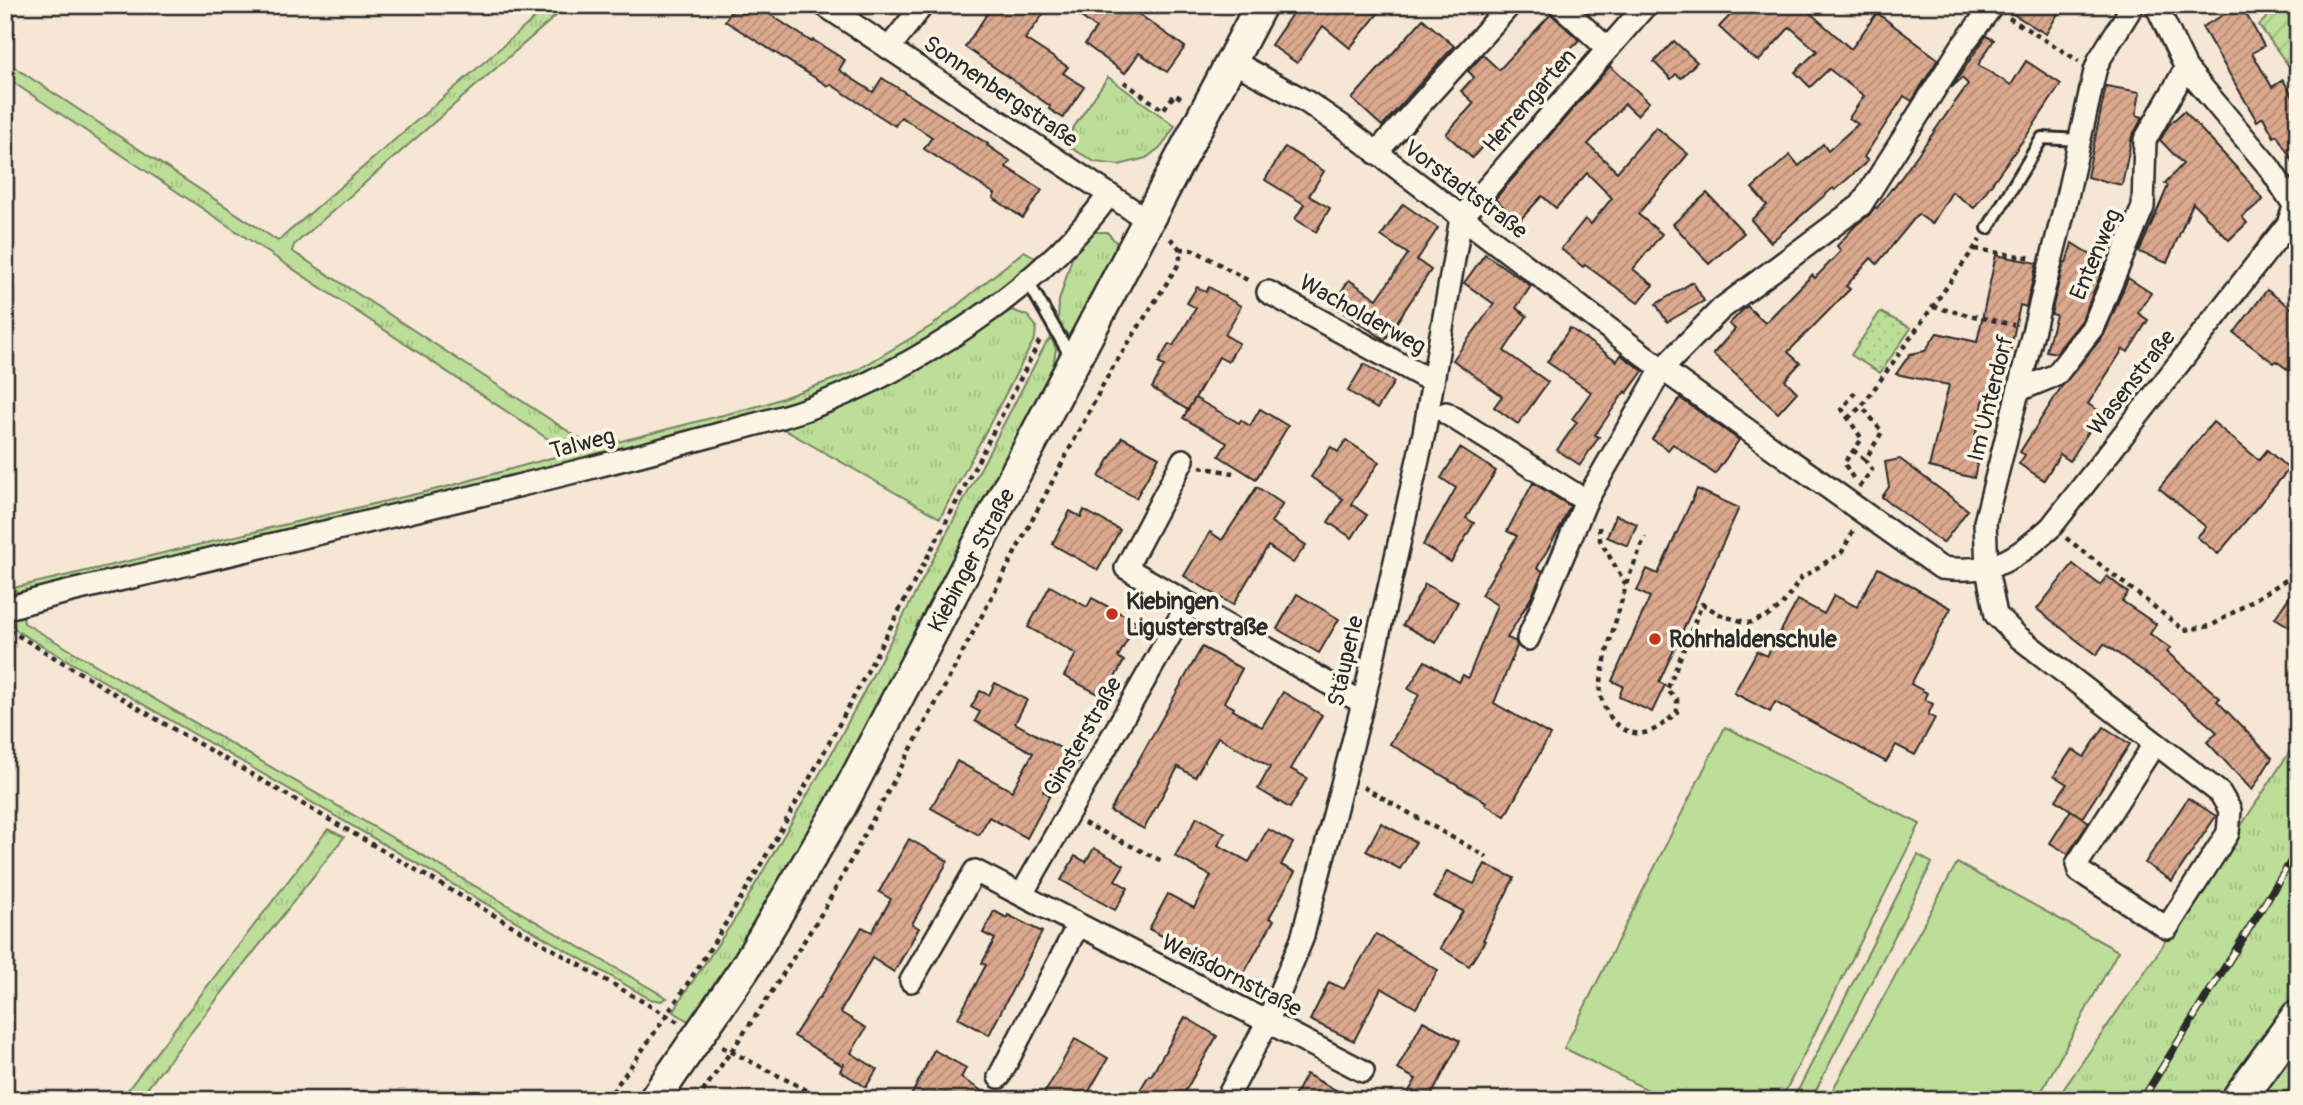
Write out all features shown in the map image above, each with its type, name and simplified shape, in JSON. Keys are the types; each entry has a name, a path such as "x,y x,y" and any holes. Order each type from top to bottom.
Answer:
{"main road":[{"path":"2238,1100 2298,1017"}],"street":[{"name":"Sonnenbergstraße","path":"824,5 1149,221"},
{"path":"889,48 923,5"},
{"name":"Kiebinger Straße","path":"654,1100 701,1035 768,933 841,808 1261,5"},
{"path":"1376,153 1510,5"},
{"name":"Herrengarten","path":"1560,5 1608,49"},
{"name":"Herrengarten","path":"1461,218 1646,5"},
{"name":"Im Unterdorf","path":"2133,5 2095,71 2052,261 1985,522 1987,569 1996,615 2017,636 2220,793 2230,810 2228,833 2167,928 2079,871 2077,864 2155,743"},
{"path":"2155,5 2186,68 2269,167 2296,208"},
{"path":"1528,639 1586,501 1662,369 1721,309 1861,205 1962,46 1992,6"},
{"name":"Vorstadtstraße","path":"1232,61 1307,102 1662,369 1941,568 1965,571 1987,569"},
{"name":"Entenweg","path":"2019,390 2056,375 2093,327 2143,207 2145,140 2186,68"},
{"name":"Talweg","path":"5,609 528,484 805,410 886,376 973,320 1027,280 1072,239 1109,195"},
{"name":"Wasenstraße","path":"1987,569 2027,549 2051,527 2288,224 2296,208"},
{"name":"Stäuperle","path":"1226,1100 1267,1023 1302,939 1363,703 1433,382 1461,218"},
{"name":"Wacholderweg","path":"1268,292 1433,382"},
{"path":"1446,413 1586,501"},
{"path":"1182,462 1126,568 1363,703"},
{"name":"Ginsterstraße","path":"1022,894 1188,604"},
{"name":"Weißdornstraße","path":"911,982 975,871 1363,1071"},
{"path":"999,1077 1078,925"}],"lane":[{"path":"1989,228 2042,138 2081,140"},
{"path":"1027,280 1074,363"}],"path":[{"path":"1992,6 2095,71"},
{"path":"2298,66 2294,69 2291,81 2298,93"},
{"path":"1124,82 1163,110 1175,94 1204,114"},
{"path":"1149,221 1180,249 1194,250 1268,292"},
{"path":"1848,418 1862,406 1989,228"},
{"path":"697,1100 732,1052 825,908 1111,370 1177,267 1181,257 1180,249"},
{"path":"1975,249 2052,261"},
{"path":"1933,307 2034,330"},
{"path":"606,1100 725,925 789,818 855,697 1049,321"},
{"path":"1844,463 1862,439 1842,409 1856,391"},
{"path":"1862,406 1882,432 1865,460"},
{"path":"1645,537 1626,585 1601,676 1601,696 1616,726 1628,732 1647,734 1677,712 1677,699 1667,690 1702,604 1723,616 1749,623 1768,616 1781,607 1801,578 1842,552 1864,512 1859,488 1872,470 1853,450"},
{"path":"1182,462 1233,473"},
{"path":"1586,501 1598,517 1600,540 1626,585"},
{"path":"2051,527 2184,629 2211,626 2296,574"},
{"path":"5,627 163,723 701,1035 826,1100"},
{"path":"1344,776 1487,857"},
{"path":"1068,814 1162,862"}],"green space":[{"path":"550,5 567,6 294,245 292,251 594,448 766,404 854,372 933,325 1024,251 1036,258 1009,284 946,331 855,380 774,411 599,458 33,595 19,593 13,588 446,487 569,453 5,77 5,61 278,241"},
{"path":"2279,5 2298,5 2298,79 2259,25"},
{"path":"1108,77 1175,126 1162,146 1146,158 1119,165 1095,162 1063,143"},
{"path":"1088,232 1107,232 1116,242 1115,258 1072,341 1058,322 1059,301 1074,251"},
{"path":"1012,310 1028,316 1036,326 1035,338 940,518 778,426"},
{"path":"1880,312 1911,328 1880,373 1851,355"},
{"path":"1051,338 1056,349 1051,379 824,813 693,1024 674,1012 737,916 834,749"},
{"path":"23,616 24,623 667,998 661,1001 650,999 17,631 11,623 14,617"},
{"path":"1725,727 1920,824 1781,1100 1668,1100 1564,1048"},
{"path":"2298,739 2298,1079 2280,1100 2056,1100 2155,957"},
{"path":"328,829 344,837 138,1100 120,1100"},
{"path":"1918,855 1932,863 1811,1100 1793,1100"},
{"path":"1957,863 2118,951 2037,1100 1827,1100"}],"building":[{"path":"735,5 773,5 768,13 845,60 839,70 873,92 882,78 988,144 1010,161 1006,167 1042,190 1023,218 993,198 995,194 924,149 932,137 901,117 895,126 725,21"},
{"path":"993,5 1050,5 1025,39 1068,67 1063,73 1084,87 1063,118 965,47"},
{"path":"1065,5 1126,5 1185,47 1167,72 1139,53 1125,73 1085,44 1096,28"},
{"path":"1298,5 1385,5 1350,48 1323,26 1297,63 1271,45"},
{"path":"1740,5 1801,5 1851,49 1877,13 1938,59 1912,101 1904,96 1864,157 1868,161 1771,242 1751,220 1767,205 1752,188 1790,155 1799,166 1823,144 1828,151 1858,124 1849,118 1864,96 1829,69 1810,87 1795,72 1817,51 1790,27 1759,61 1749,55 1719,27"},
{"path":"2006,5 2063,5 2046,34 2005,9"},
{"path":"2241,5 2264,46 2252,53 2272,87 2283,80 2298,105 2298,170 2263,117 2257,121 2202,27"},
{"path":"1551,14 1579,40 1472,158 1446,134 1474,103 1461,91 1474,77 1468,71 1483,55 1499,70"},
{"path":"1423,19 1454,46 1382,126 1352,99"},
{"path":"1986,36 1994,40 1978,65 2011,85 2026,61 2061,84 1974,208 1952,192 1932,224 1918,214 1877,264 1871,258 1846,286 1850,289 1788,352 1800,363 1785,380 1797,392 1778,413 1713,354 1735,329 1729,324 1747,306 1765,323 1812,275 1815,278 1841,251 1837,246 1893,189 1968,84 1962,78 1951,88"},
{"path":"1674,41 1697,62 1681,78 1676,74 1671,79 1654,62"},
{"path":"1610,66 1649,102 1637,115 1625,104 1588,144 1617,172 1656,127 1688,154 1638,214 1662,234 1633,269 1653,285 1638,303 1585,265 1583,267 1561,249 1585,219 1591,224 1612,198 1587,173 1556,208 1542,196 1519,221 1495,199"},
{"path":"2106,86 2140,92 2136,115 2143,117 2132,136 2122,185 2087,177"},
{"path":"2184,111 2263,200 2242,217 2247,223 2229,240 2193,203 2167,263 2139,252 2168,186 2165,183 2183,164 2160,140 2169,125"},
{"path":"1285,147 1324,171 1309,196 1330,208 1316,232 1295,219 1304,204 1265,180"},
{"path":"1707,193 1744,233 1709,264 1673,224"},
{"path":"1403,204 1438,228 1417,260 1431,270 1385,340 1332,305 1349,280 1377,299 1408,254 1381,236"},
{"path":"2072,243 2105,264 2082,320 2056,353 2046,351 2056,315 2051,314 2064,262 2066,263"},
{"path":"1485,254 1531,286 1516,308 1527,316 1504,351 1548,382 1518,424 1494,407 1502,396 1453,360 1494,304 1464,283"},
{"path":"1996,255 2037,263 2026,307 2020,305 2000,399 1985,395 1971,453 1979,455 1974,478 1929,467 1949,385 1896,374 1910,354 1925,351 1937,333 1977,342"},
{"path":"2128,278 2151,293 2138,313 2148,320 2128,352 2123,349 2088,404 2101,412 2070,461 2060,454 2044,480 2019,464 2025,455 2020,452 2062,386 2104,335"},
{"path":"1693,282 1704,301 1667,322 1656,304"},
{"path":"1197,287 1206,292 1209,287 1241,306 1225,335 1239,343 1228,362 1219,357 1188,410 1152,388 1164,366 1158,363 1169,344 1173,346 1196,308 1187,303"},
{"path":"2267,290 2298,313 2298,377 2234,333"},
{"path":"1570,328 1617,361 1621,355 1643,371 1627,393 1625,391 1595,435 1599,437 1580,465 1557,450 1577,422 1572,419 1591,392 1547,362"},
{"path":"1364,364 1394,382 1377,409 1348,391"},
{"path":"1195,398 1239,423 1241,420 1250,426 1260,409 1288,426 1256,479 1219,456 1227,443 1183,418"},
{"path":"1680,398 1739,440 1715,474 1673,444 1668,450 1652,439"},
{"path":"2213,422 2259,460 2267,450 2289,469 2218,554 2197,537 2206,527 2159,488"},
{"path":"1122,437 1159,457 1136,498 1099,477"},
{"path":"1346,440 1379,462 1351,504 1367,515 1352,538 1328,522 1343,499 1311,477 1331,447 1338,452"},
{"path":"1460,448 1496,471 1466,518 1474,523 1451,562 1423,545 1456,488 1441,478"},
{"path":"1900,459 1968,510 1943,543 1882,497 1889,487 1885,462"},
{"path":"1533,483 1570,506 1537,568 1543,571 1532,596 1507,638 1515,641 1517,646 1494,703 1550,735 1505,816 1390,744 1419,695 1408,689 1425,661 1459,682 1463,675 1468,678 1497,605 1481,595 1517,536 1507,531"},
{"path":"1257,487 1283,504 1271,522 1306,545 1293,563 1268,546 1233,605 1184,576 1210,532 1222,540"},
{"name":"Rohrhaldenschule","path":"1697,489 1739,508 1659,682 1665,685 1652,712 1619,697 1623,686 1612,681 1650,597 1637,591 1647,569 1658,574"},
{"path":"1084,510 1120,530 1098,570 1052,544 1070,511 1081,517"},
{"path":"1616,515 1637,524 1628,546 1607,537"},
{"path":"2073,564 2100,585 2107,576 2128,593 2122,601 2156,624 2150,634 2170,648 2167,652 2220,698 2217,701 2272,758 2252,790 2207,742 2217,732 2159,682 2104,644 2096,655 2037,609"},
{"path":"1878,568 1951,608 1911,684 1927,693 1924,699 1933,704 1928,715 1935,718 1915,755 1896,745 1886,762 1775,702 1770,712 1734,693 1757,651 1767,656 1798,600 1824,614 1834,595 1857,607"},
{"path":"1425,584 1458,602 1436,643 1403,625"},
{"path":"2298,584 2298,632 2275,618"},
{"path":"1050,586 1087,607 1092,598 1137,622 1118,657 1124,661 1104,697 1064,676 1076,654 1028,627"},
{"path":"1297,594 1339,619 1319,653 1277,629"},
{"path":"1202,647 1242,669 1224,702 1262,727 1283,692 1322,715 1291,769 1307,778 1290,808 1258,789 1270,767 1218,737 1195,777 1178,767 1144,829 1110,811"},
{"path":"995,683 1027,700 1015,723 1080,759 1072,773 1057,766 1043,791 1050,795 1027,838 989,817 979,835 931,808 957,761 1012,791 1033,753 975,721 980,712 971,707 980,691 989,695"},
{"path":"2104,727 2130,744 2082,818 2056,800 2067,784 2054,776 2072,749 2084,757"},
{"path":"2188,798 2216,816 2172,881 2145,863"},
{"path":"2071,810 2089,822 2068,854 2050,843"},
{"path":"1197,817 1225,833 1218,845 1249,862 1268,829 1293,843 1281,865 1295,872 1269,918 1274,920 1239,982 1202,961 1204,958 1149,929 1168,894 1194,908 1211,876 1175,856"},
{"path":"1381,823 1416,842 1400,869 1366,851"},
{"path":"909,839 948,861 912,924 919,928 894,972 872,958 840,1012 866,1028 851,1053 877,1069 866,1087 840,1071 843,1066 794,1036 862,927 872,932 891,899 879,892"},
{"path":"1094,848 1124,865 1115,880 1128,888 1115,910 1061,880 1075,856 1086,862"},
{"path":"1485,864 1514,878 1483,940 1485,941 1469,966 1440,948 1463,911 1434,897 1447,871 1474,884"},
{"path":"994,911 1042,932 989,1035 958,1018 986,965 982,963 995,939 983,933"},
{"path":"1376,934 1438,970 1416,1008 1381,988 1354,1041 1310,1020 1329,982 1344,989"},
{"path":"1185,1017 1217,1036 1180,1100 1134,1100 1149,1075 1151,1076"},
{"path":"1423,1021 1460,1041 1429,1100 1404,1100 1416,1079 1397,1069"},
{"path":"1075,1039 1108,1058 1084,1100 1041,1100"},
{"path":"934,1050 966,1068 961,1078 997,1100 909,1100"},
{"path":"1306,1074 1354,1100 1292,1100"}],"railway":[{"path":"2142,1100 2298,850"}],"place":[{"name":"Kiebingen Ligusterstraße","path":"1112,614"},
{"name":"Rohrhaldenschule","path":"1655,639"}]}
